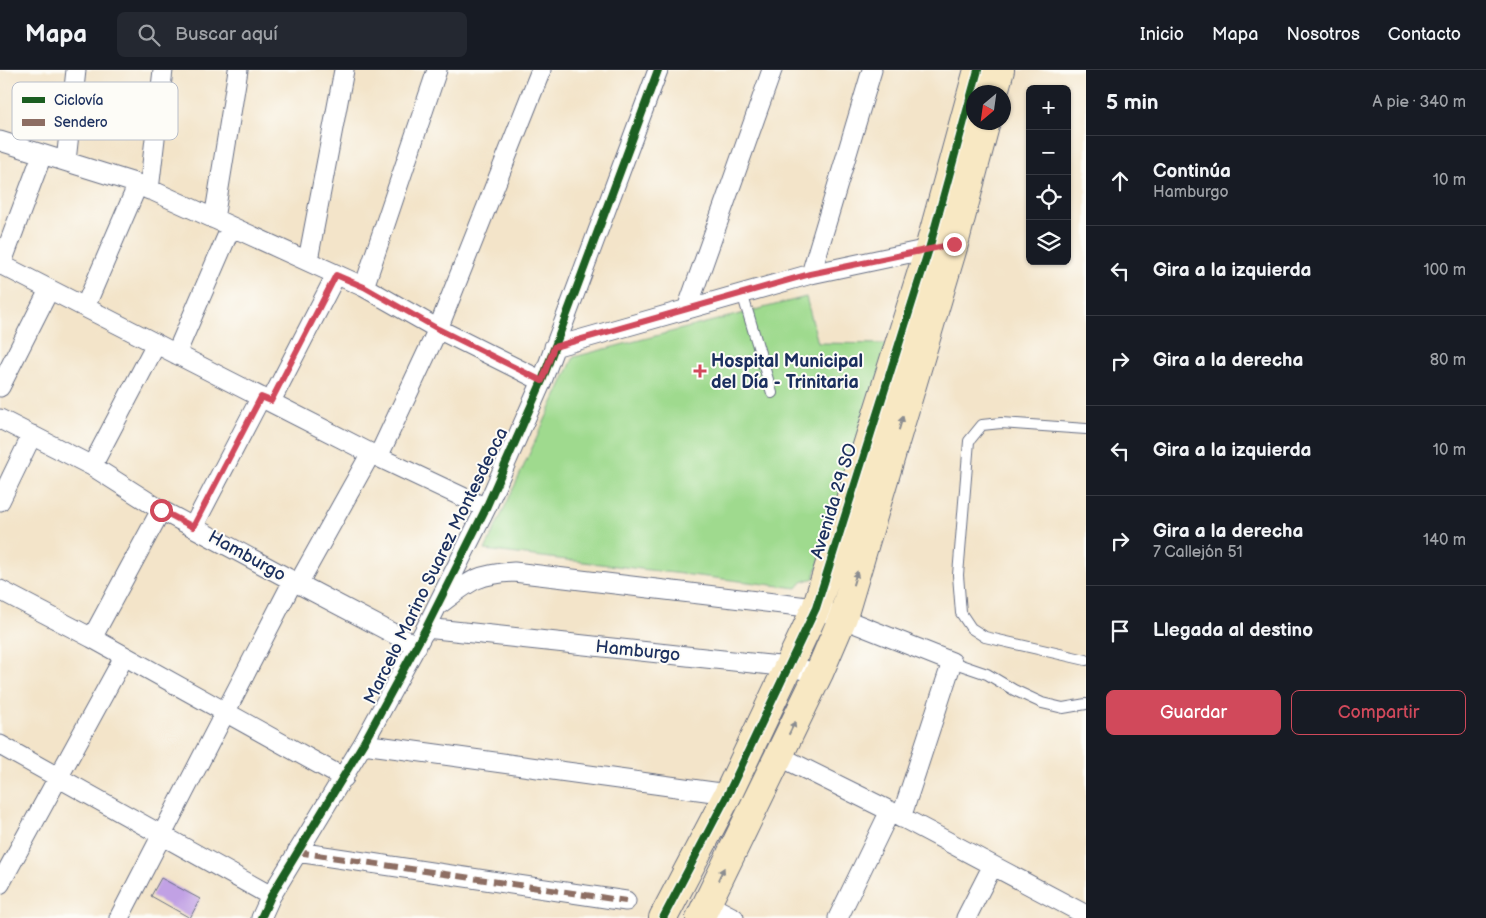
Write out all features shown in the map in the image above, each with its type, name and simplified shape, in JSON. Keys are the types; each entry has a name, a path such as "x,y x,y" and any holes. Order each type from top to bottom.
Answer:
{"street":[{"path":"176,354 222,223 238,70"},
{"path":"308,260 344,70"},
{"path":"364,287 437,70"},
{"path":"119,918 225,712 295,582 375,455 438,329 541,70"},
{"name":"Marcelo Marino Suarez Montesdeoca","path":"261,918 297,852 364,744 417,646 486,508 542,381 658,70"},
{"path":"687,309 772,70"},
{"path":"810,274 872,70"},
{"name":"Avenida 29 SO","path":"703,911 819,673 843,617 942,246 978,70"},
{"path":"996,85 1000,70"},
{"name":"Avenida 29 SO","path":"663,918 728,794 816,608 983,130"},
{"path":"66,161 68,140"},
{"path":"84,307 143,187 151,140"},
{"path":"0,141 143,187 308,260 364,287 438,329 542,381"},
{"path":"42,155 0,265 375,455 486,508"},
{"path":"554,347 810,274 942,246"},
{"path":"193,527 336,275"},
{"path":"0,387 49,290"},
{"path":"92,466 156,344"},
{"name":"Hamburgo","path":"0,419 92,466 161,510 417,646"},
{"path":"0,500 32,435"},
{"path":"92,638 161,510"},
{"path":"437,606 468,583 489,574 514,572 816,608 843,617 952,662 896,815 838,918"},
{"path":"0,590 92,638 344,778"},
{"name":"Hamburgo","path":"426,628 789,667 819,673"},
{"path":"0,884 124,657"},
{"path":"364,744 728,794"},
{"path":"0,745 272,896"},
{"path":"779,756 1086,915"},
{"path":"297,852 626,901"},
{"path":"966,918 992,866"},
{"path":"703,911 734,918"}],"lane":[{"path":"742,293 772,393"},
{"path":"1086,429 1001,423 982,425 969,440 958,575 961,613 971,628 985,637 1086,660"},
{"path":"952,662 987,674 1014,690 1042,703 1063,708 1086,704"}],"green space":[{"path":"806,297 818,343 889,344 814,578 802,582 797,588 485,550 574,357"}],"building":[{"path":"161,878 200,899 190,918 151,896"}],"marked path":[{"path":"297,852 626,901"}],"cycle path":[{"path":"261,918 271,896 363,744 426,628 486,508 542,381 658,70"},
{"path":"663,918 728,794 816,608 929,249 978,70"}],"place":[{"name":"Hospital Municipal del Día - Trinitaria","path":"700,371"}],"route":[{"path":"161,510 193,527 261,397 271,401 336,275 364,287 438,329 542,381 554,347 810,274 954,244"}]}
